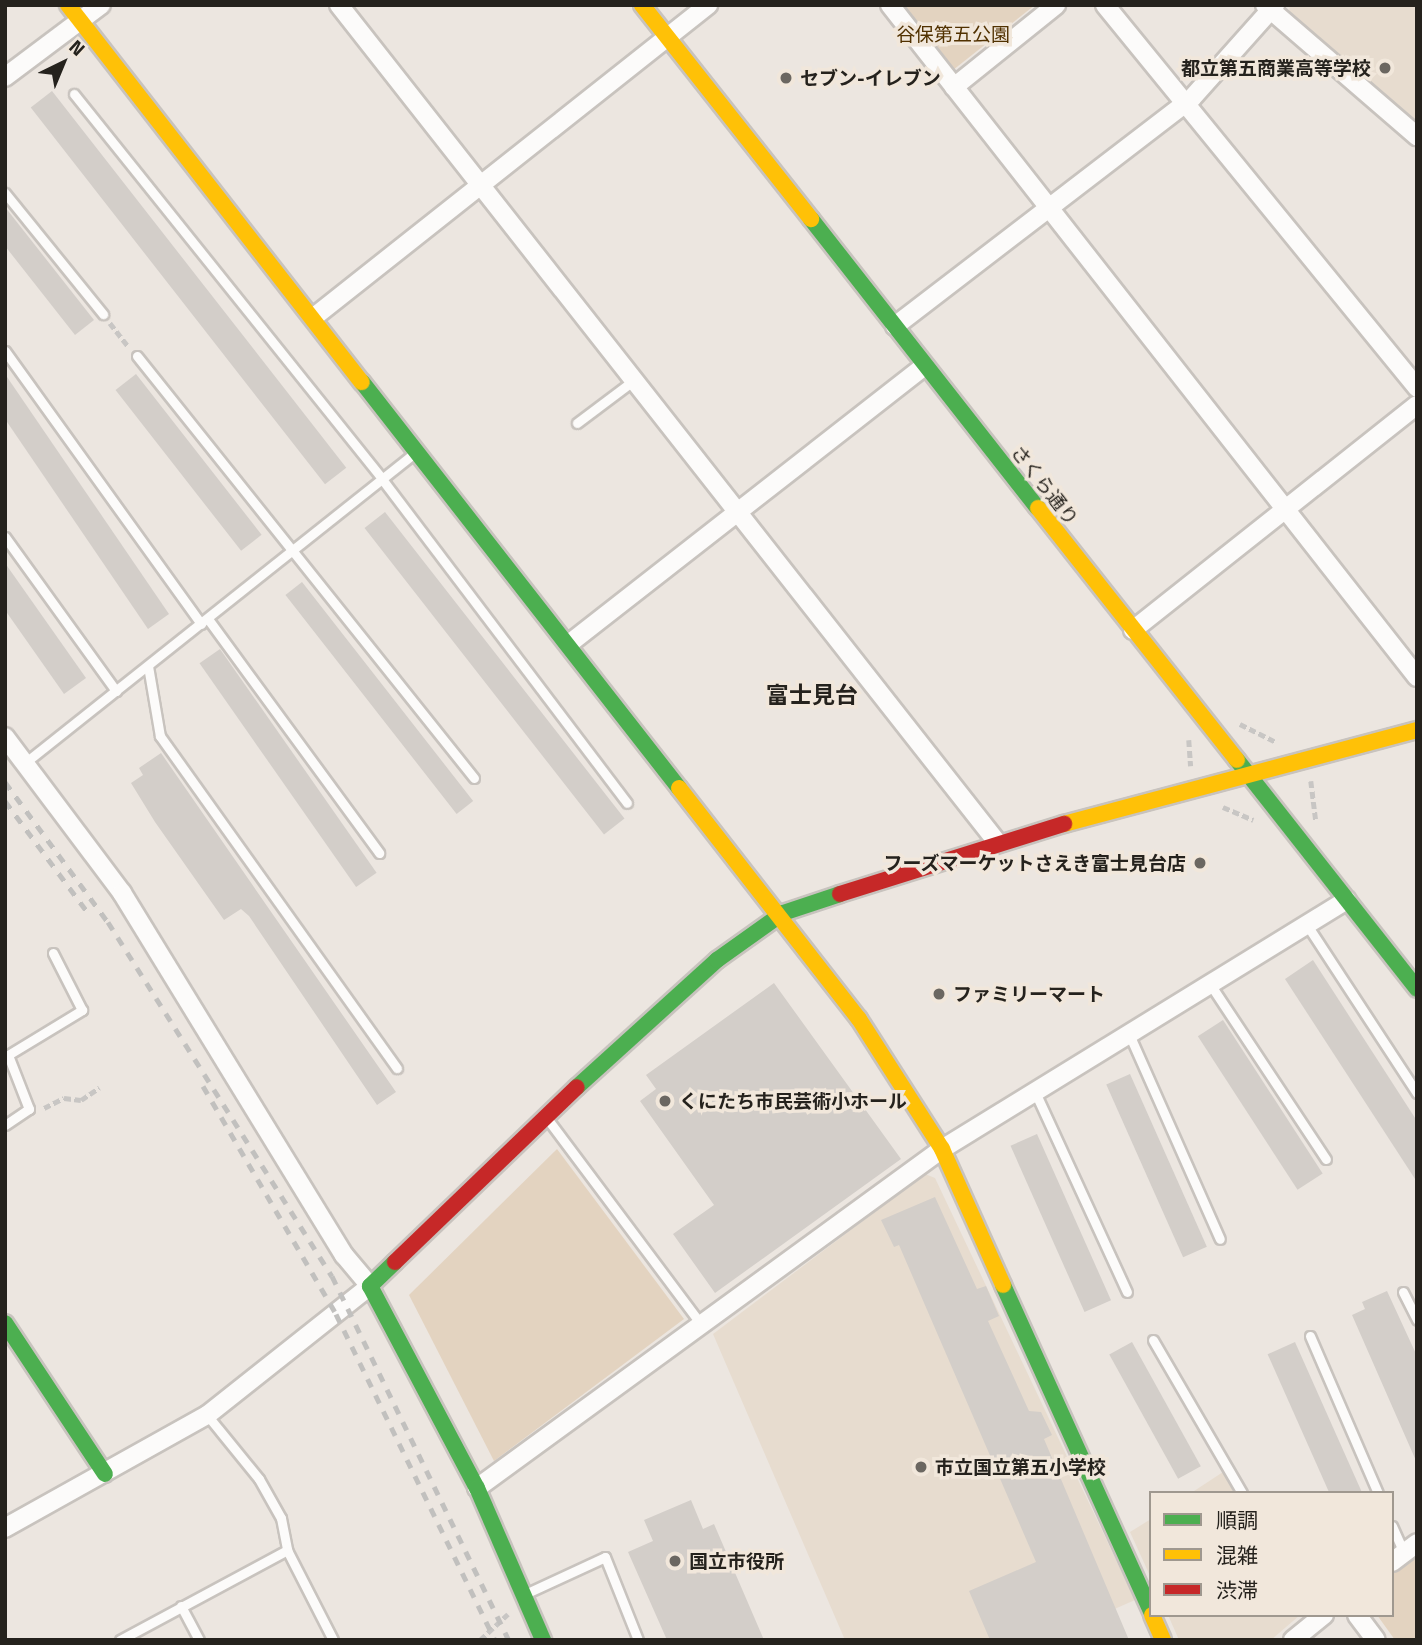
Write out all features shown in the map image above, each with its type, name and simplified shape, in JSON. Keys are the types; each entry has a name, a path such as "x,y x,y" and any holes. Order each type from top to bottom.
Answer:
{"street":[{"path":"68,5 783,913 942,1149 1149,1607"},
{"path":"5,77 101,5"},
{"path":"339,5 997,842"},
{"name":"さくら通り","path":"642,5 1133,630 1254,775 1417,989"},
{"path":"314,317 708,5"},
{"path":"890,5 1417,677"},
{"path":"954,87 1056,5"},
{"path":"1105,5 1182,104 1417,388"},
{"path":"895,326 1182,104 1270,7 1417,136"},
{"path":"570,643 925,366"},
{"path":"1133,630 1417,405"},
{"path":"5,1528 207,1415 370,1286 546,1116 717,960 783,913 997,842 1417,730"},
{"path":"5,737 122,893 344,1255 370,1286 477,1488 543,1640"},
{"path":"477,1488 942,1149 1347,900"},
{"path":"5,1322 105,1474"},
{"path":"1153,1617 1163,1640"},
{"path":"1293,1640 1320,1617"},
{"path":"1359,1617 1376,1640"}],"lane":[{"path":"74,94 382,479 627,803"},
{"path":"5,193 103,314"},
{"path":"5,351 379,853"},
{"path":"137,356 474,778"},
{"path":"578,424 634,380"},
{"path":"26,762 294,551 418,449"},
{"path":"5,537 116,691"},
{"path":"148,666 160,736 397,1068"},
{"path":"1307,925 1417,1093"},
{"path":"5,1125 29,1109 8,1055 82,1010 53,953"},
{"path":"1210,984 1326,1159"},
{"path":"1129,1034 1220,1239"},
{"path":"1035,1092 1128,1292"},
{"path":"546,1116 701,1324"},
{"path":"1403,1292 1417,1320"},
{"path":"1310,1336 1377,1491"},
{"path":"1153,1340 1241,1491"},
{"path":"207,1415 259,1479 281,1518 287,1550 333,1640"},
{"path":"1394,1530 1404,1553"},
{"path":"120,1640 287,1550"},
{"path":"524,1597 605,1557 639,1640"},
{"path":"181,1606 199,1640"}],"path":[{"path":"103,314 137,356"},
{"path":"1248,730 1289,748"},
{"path":"1311,781 1314,806"},
{"path":"29,1109 81,1100 99,1088"},
{"path":"480,1640 524,1597"}],"shaded area":[{"name":"都立第五商業高等学校","path":"1290,5 1417,5 1417,123 1289,13"},
{"name":"市立国立第五小学校","path":"925,1174 935,1178 1135,1600 1044,1640 845,1640 713,1334"},
{"path":"1223,1472 1233,1491 1194,1491"},
{"path":"1149,1520 1149,1574 1130,1532"},
{"path":"1169,1617 1298,1617 1271,1640 1179,1640"}],"green space":[{"name":"谷保第五公園","path":"895,5 1035,5 948,74"},
{"path":"557,1149 684,1319 494,1461 409,1295"},
{"path":"1417,1553 1417,1640 1395,1640 1378,1617 1394,1617 1394,1571"}],"building":[{"path":"52,91 346,468 325,484 31,108"},
{"path":"5,207 94,320 75,335 5,246"},
{"path":"5,374 169,614 148,629 5,419"},
{"path":"136,374 262,535 241,551 116,390"},
{"path":"385,512 624,819 604,835 365,528"},
{"path":"5,563 86,678 64,694 5,610"},
{"path":"302,582 473,801 457,814 285,595"},
{"path":"220,649 377,873 356,887 200,663"},
{"path":"161,753 396,1092 377,1105 249,916 241,909 224,920 131,783 143,775 139,768"},
{"path":"1313,960 1417,1121 1417,1182 1285,979"},
{"path":"774,983 901,1159 715,1293 673,1234 714,1205 640,1101 656,1089 646,1075"},
{"path":"1223,1020 1323,1173 1298,1190 1198,1036"},
{"path":"1130,1074 1207,1247 1183,1257 1106,1085"},
{"path":"1037,1134 1111,1300 1085,1312 1011,1146"},
{"path":"935,1197 977,1289 986,1286 999,1316 988,1321 1029,1411 1041,1412 1052,1435 1044,1439 1129,1640 990,1640 969,1591 1036,1562 899,1245 894,1247 881,1220"},
{"path":"1387,1291 1417,1356 1417,1463 1352,1315 1365,1309 1362,1302"},
{"path":"1132,1342 1201,1466 1178,1479 1109,1355"},
{"path":"1295,1342 1361,1491 1328,1491 1268,1354"},
{"name":"国立市役所","path":"691,1500 703,1529 714,1524 764,1640 667,1640 628,1552 653,1541 644,1520"}],"railway":[{"path":"5,782 108,922 332,1276 509,1640"},
{"path":"5,801 89,914"},
{"path":"203,1086 336,1314 495,1640"}],"traffic: fast":[{"path":"811,219 1038,508"},
{"path":"362,382 679,788"},
{"path":"1237,760 1417,989"},
{"path":"577,1087 717,960 783,913 840,894"},
{"path":"395,1262 370,1286 477,1488 543,1640"},
{"path":"1003,1285 1149,1608"},
{"path":"5,1323 105,1474"}],"traffic: slow":[{"path":"68,5 362,382"},
{"path":"642,5 811,219"},
{"path":"1038,508 1237,760"},
{"path":"1064,824 1417,730"},
{"path":"679,788 859,1019 942,1149 1003,1285"},
{"path":"1153,1617 1163,1640"}],"traffic: jam":[{"path":"840,894 1064,824"},
{"path":"395,1262 577,1087"}],"place":[{"name":"都立第五商業高等学校","path":"1385,68"},
{"name":"セブン-イレブン","path":"786,78"},
{"name":"フーズマーケットさえき富士見台店","path":"1200,863"},
{"name":"ファミリーマート","path":"939,994"},
{"name":"くにたち市民芸術小ホール","path":"665,1101"},
{"name":"市立国立第五小学校","path":"921,1467"},
{"name":"国立市役所","path":"675,1561"}],"district":[{"name":"富士見台","path":"812,695"}]}
